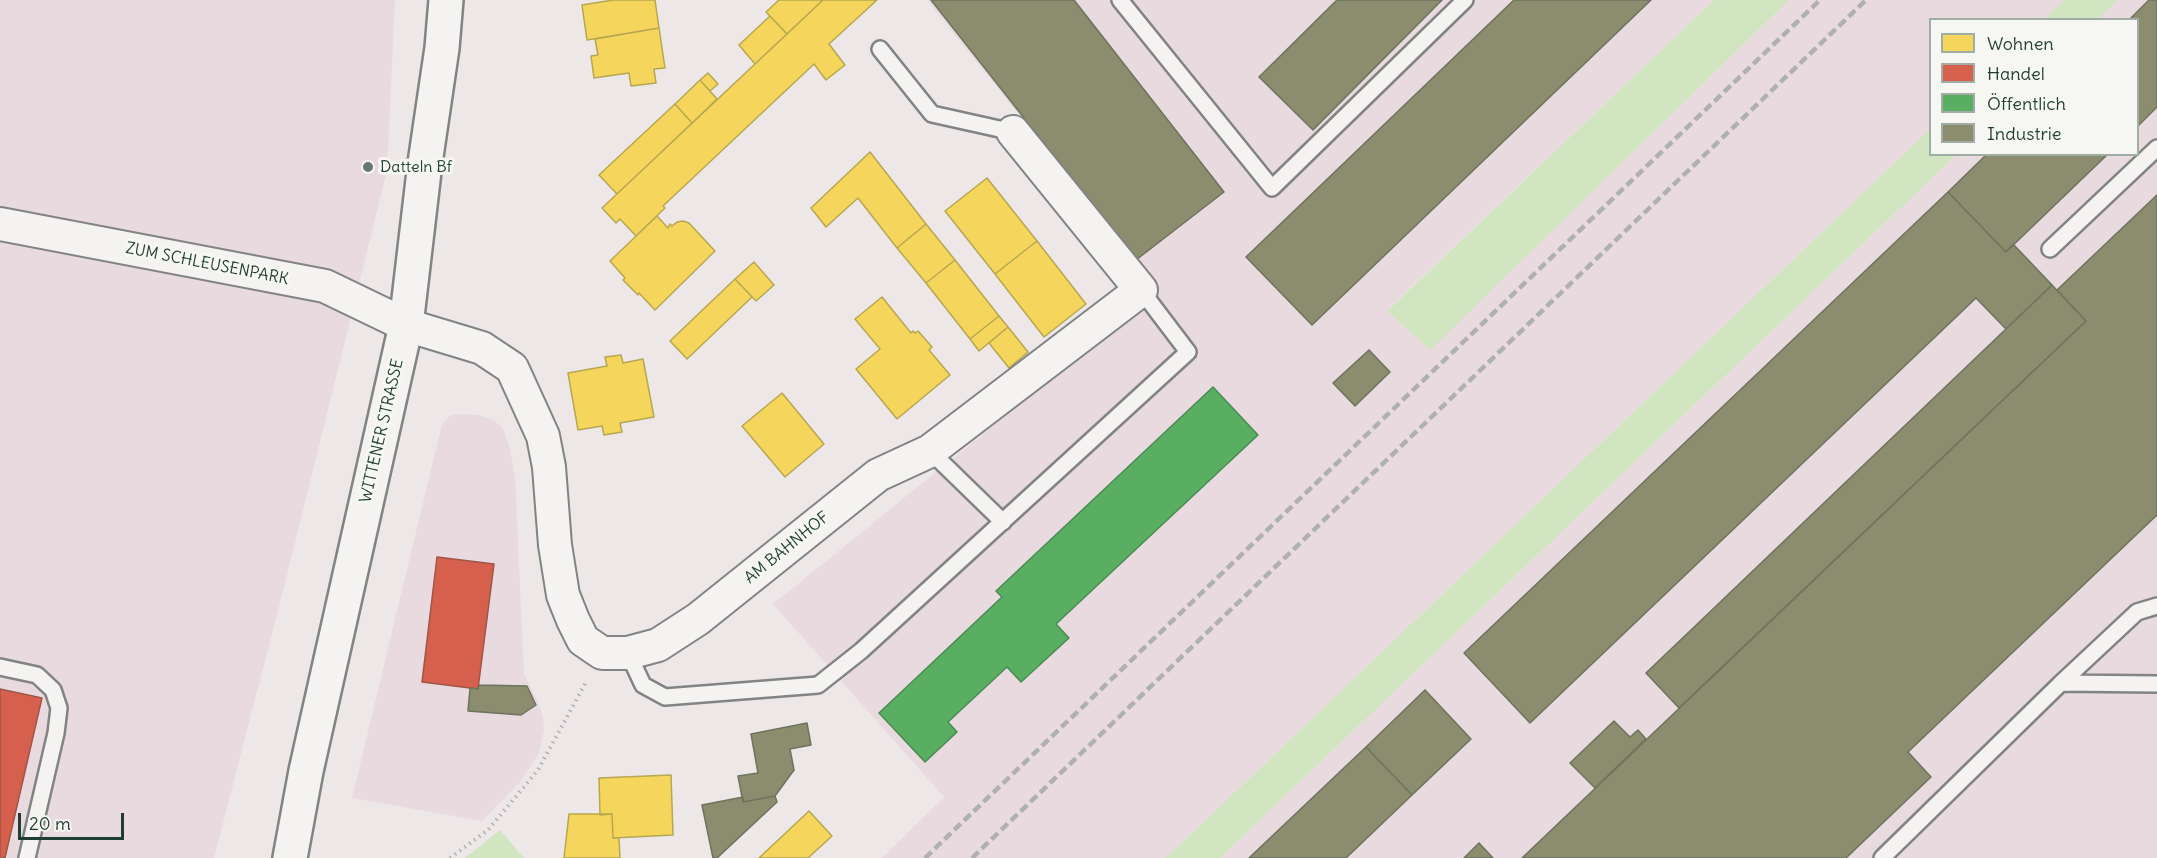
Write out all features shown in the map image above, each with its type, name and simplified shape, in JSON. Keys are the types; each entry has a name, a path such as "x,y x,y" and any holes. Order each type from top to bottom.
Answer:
{"main road":[{"name":"WITTENER STRASSE","path":"290,858 306,771 406,326 424,163 442,48 446,0"}],"street":[{"path":"1013,132 1141,290"},
{"name":"ZUM SCHLEUSENPARK","path":"0,224 325,286 406,326"},
{"name":"AM BAHNHOF","path":"615,653 658,645 698,620 878,475 930,451 1141,290"},
{"path":"406,326 482,348 512,368 543,435 549,467 555,545 563,595 583,640 615,653"}],"lane":[{"path":"1120,0 1272,188 1465,0"},
{"path":"880,50 932,114 1013,132"},
{"path":"2050,249 2157,148"},
{"path":"615,653 643,685 664,697 818,685 861,651 1188,352 1141,290"},
{"path":"930,451 1003,522"},
{"path":"1882,858 2137,612 2157,606"},
{"path":"0,667 37,675 53,690 59,708 57,733 27,858"},
{"path":"2061,683 2157,684"}],"path":[{"path":"450,858 488,830 538,770 615,653"}],"shaded area":[{"path":"0,0 395,0 387,171 214,858 0,858"},
{"path":"927,0 1714,0 1387,310 1430,349 1789,0 2064,0 2045,18 1929,18 1929,130 1166,858 882,858 944,797 773,604 1160,291"},
{"path":"2118,0 2157,0 2157,858 1220,858 1955,156 2139,156 2139,18 2099,18"},
{"path":"463,414 492,419 503,428 510,449 515,477 524,674 538,702 544,730 539,753 520,782 482,821 352,798 442,424 451,415"}],"green space":[{"path":"1714,0 1789,0 1430,350 1387,311"},
{"path":"2064,0 2118,0 2099,18 2045,18"},
{"path":"1929,130 1929,156 1955,156 1220,858 1166,858"},
{"path":"500,830 524,858 465,858"}],"building: Wohnen":[{"path":"613,0 655,0 659,28 587,40 582,5"},
{"path":"779,0 823,0 787,34 766,12"},
{"path":"823,0 877,0 829,44 845,65 826,80 814,64 663,206 665,208 636,236 620,219 616,223 602,208"},
{"path":"770,16 787,34 755,64 739,45"},
{"path":"659,28 665,68 654,69 656,83 631,86 629,73 594,78 591,56 598,55 595,39"},
{"path":"708,73 718,84 710,91 700,80"},
{"path":"700,80 717,99 692,123 675,104"},
{"path":"675,104 692,123 617,194 599,175"},
{"path":"870,152 926,224 897,248 858,198 826,227 811,208"},
{"path":"987,178 1037,241 995,274 945,211"},
{"path":"657,216 668,228 670,224 672,226 677,222 689,223 715,251 655,310 623,280 625,278 610,261"},
{"path":"926,224 955,260 926,283 897,248"},
{"path":"1037,241 1086,304 1044,337 995,274"},
{"path":"955,260 999,316 970,339 926,283"},
{"path":"754,262 774,285 756,301 735,279"},
{"path":"735,279 752,297 687,359 670,341"},
{"path":"882,297 911,333 918,331 932,347 929,350 950,375 897,419 856,369 880,349 855,319"},
{"path":"999,316 1008,327 979,351 970,339"},
{"path":"1008,327 1028,352 1009,368 989,343"},
{"path":"621,355 623,363 643,359 654,417 620,423 622,432 604,435 602,426 578,430 568,373 607,366 605,357"},
{"path":"782,393 824,444 785,477 742,426"},
{"path":"671,775 673,835 613,838 612,814 600,815 599,778"},
{"path":"809,811 832,836 808,858 759,858"},
{"path":"569,814 612,814 613,838 619,838 620,858 564,858"}],"building: Handel":[{"path":"437,557 494,564 478,689 422,682"},
{"path":"0,689 42,698 5,858 0,858"}],"building: Öffentlich":[{"path":"1213,387 1258,435 1056,624 1069,638 1021,682 1007,667 948,722 957,732 925,762 879,713 1002,597 996,591"}],"building: Industrie":[{"path":"931,0 1074,0 1224,192 1136,260"},
{"path":"1337,0 1442,0 1313,130 1259,77"},
{"path":"1514,0 1651,0 1312,325 1246,257"},
{"path":"2149,0 2157,0 2157,107 2139,125 2139,18 2131,18"},
{"path":"1985,156 2106,156 2006,252 1948,192"},
{"path":"1948,192 2006,252 2013,244 2052,285 2006,329 1976,298 1530,723 1464,653"},
{"path":"2157,195 2157,515 1908,752 1931,777 1846,858 1522,858 2086,321 2057,290"},
{"path":"2052,285 2086,321 1679,708 1646,673"},
{"path":"1369,350 1390,372 1355,406 1333,383"},
{"path":"479,685 527,686 536,705 521,715 468,711 470,688 478,689"},
{"path":"1425,690 1471,739 1412,795 1366,747"},
{"path":"1614,721 1630,737 1638,730 1646,739 1595,788 1570,763"},
{"path":"807,723 811,745 790,749 794,770 775,796 743,802 738,776 758,773 751,734"},
{"path":"1366,747 1412,795 1346,858 1249,858"},
{"path":"775,796 777,802 717,858 713,858 702,805 743,797 743,802"},
{"path":"1479,843 1493,858 1464,858"}],"railway":[{"path":"925,858 1820,0"},
{"path":"972,858 1866,0"}],"place":[{"name":"Datteln Bf","path":"368,167"}]}
